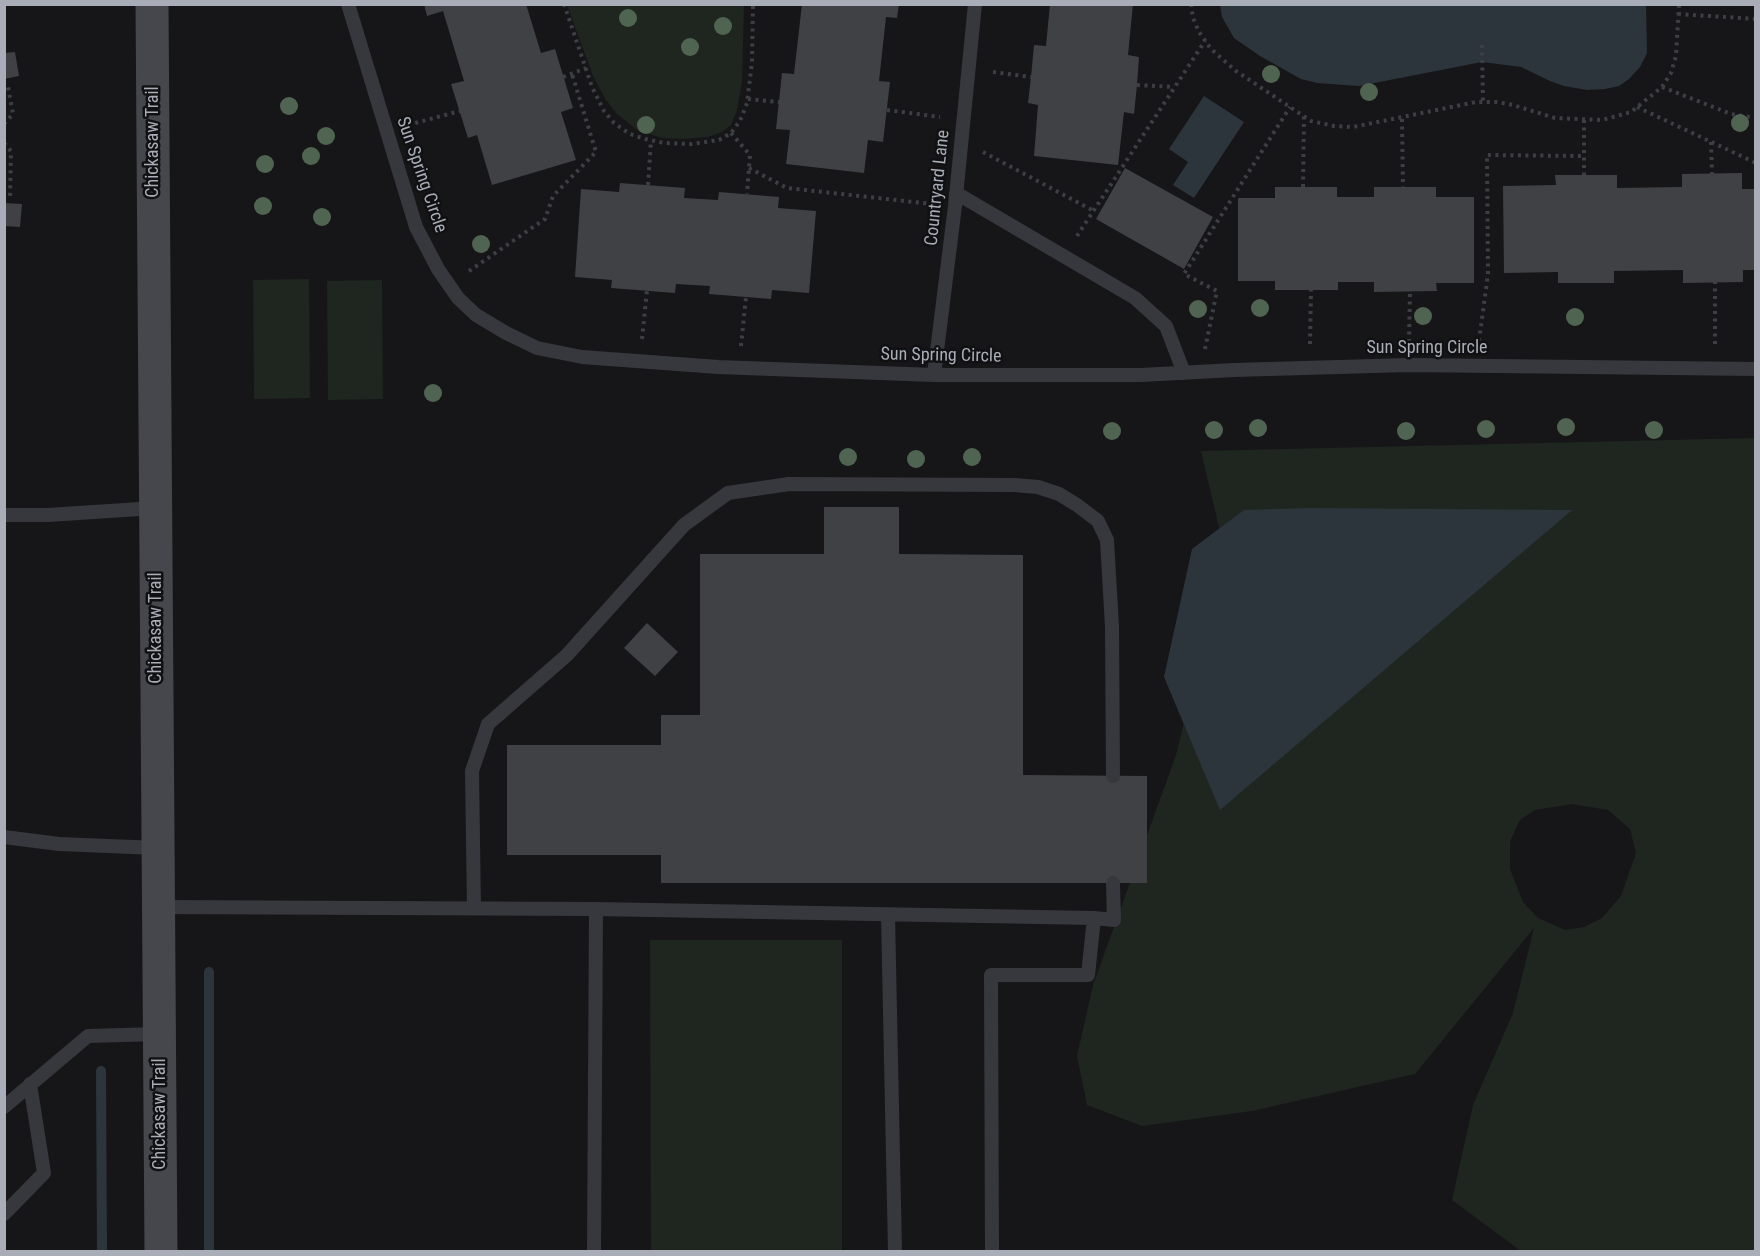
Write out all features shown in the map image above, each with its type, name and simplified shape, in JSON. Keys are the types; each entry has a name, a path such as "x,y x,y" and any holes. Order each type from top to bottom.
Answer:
{"street":[{"name":"Chickasaw Trail","path":"152,4 161,1251"}],"lane":[{"name":"Sun Spring Circle","path":"348,4 416,227 438,269 458,298 476,315 537,348 582,357 640,361 934,375 1141,375 1408,365 1755,369"},
{"name":"Countryard Lane","path":"934,375 956,199 975,4"},
{"path":"956,199 1064,256 1135,298 1166,326 1184,373"},
{"path":"474,908 472,771 488,724 567,655 684,525 728,493 789,484 1014,485 1038,487 1077,505 1098,521 1107,540 1112,627 1113,776"},
{"path":"4,515 48,515 155,508"},
{"path":"4,837 59,844 158,848"},
{"path":"158,907 596,909 1114,920 1113,883"},
{"path":"594,1251 596,909"},
{"path":"888,915 895,1251"},
{"path":"992,1251 991,975 1088,975 1094,918"},
{"path":"4,1107 88,1036 159,1034"},
{"path":"4,1214 44,1173 30,1084"}],"path":[{"path":"564,4 592,87 604,111 614,123 630,134 651,141 692,144 719,140 731,133 740,121 748,99 752,62 753,4"},
{"path":"1191,4 1198,32 1211,49 1236,70 1311,121 1353,128 1453,106 1483,102 1513,105 1555,118 1584,120 1602,120 1631,112 1662,87 1671,73 1676,56 1679,4"},
{"path":"1678,14 1755,19"},
{"path":"1064,256 1205,41"},
{"path":"1482,45 1483,102"},
{"path":"563,77 586,68"},
{"path":"969,69 1031,77"},
{"path":"449,285 544,219 553,195 596,152 572,74"},
{"path":"1137,84 1175,87"},
{"path":"4,124 13,114 8,87"},
{"path":"1662,87 1731,114 1755,117"},
{"path":"748,99 779,102"},
{"path":"1200,372 1217,291 1184,274 1290,107"},
{"path":"1637,107 1755,163"},
{"path":"887,110 964,120"},
{"path":"386,131 460,111"},
{"path":"1304,116 1304,187"},
{"path":"1402,118 1403,187"},
{"path":"1584,120 1584,175"},
{"path":"731,133 750,155 747,194"},
{"path":"648,185 651,141"},
{"path":"962,141 1094,211"},
{"path":"1711,142 1712,174"},
{"path":"4,144 11,152 10,198"},
{"path":"1477,366 1488,274 1487,155 1584,156"},
{"path":"749,168 787,188 956,199"},
{"path":"1715,282 1715,368"},
{"path":"640,361 647,290"},
{"path":"1309,367 1311,290"},
{"path":"1408,365 1410,291"},
{"path":"739,367 746,297"}],"shaded area":[{"path":"567,5 744,5 742,82 737,110 731,125 722,132 707,137 684,139 662,138 637,130 617,114 606,100 593,76"},
{"path":"1220,5 1646,5 1647,53 1640,67 1629,79 1619,86 1605,89 1587,90 1564,86 1521,67 1482,62 1359,86 1317,83 1301,79 1234,38 1222,17"},
{"path":"1204,96 1244,122 1194,198 1173,185 1188,162 1169,149"},
{"path":"309,279 310,398 254,399 253,280"},
{"path":"382,280 383,399 328,400 327,281"},
{"path":"1755,438 1755,1251 1521,1251 1452,1200 1473,1105 1513,1013 1534,928 1415,1074 1252,1111 1142,1126 1087,1105 1077,1056 1093,985 1176,755 1225,553 1201,451","holes":["1572,804 1608,810 1630,829 1636,853 1621,896 1602,918 1584,927 1565,930 1538,918 1523,902 1510,869 1510,841 1520,820 1535,810"]},
{"path":"1310,508 1572,510 1220,810 1164,677 1192,549 1244,510"},
{"path":"650,940 842,940 842,1251 651,1251"}],"building":[{"path":"424,4 526,4 541,53 555,49 573,108 561,112 576,160 492,185 477,135 468,138 451,84 464,81 443,11 427,16"},
{"path":"802,4 899,4 897,18 886,17 879,81 890,82 883,142 868,140 864,173 786,164 790,130 776,129 782,73 794,74"},
{"path":"1050,4 1133,4 1128,55 1139,57 1137,85 1134,114 1124,112 1118,165 1034,156 1038,105 1028,103 1034,45 1046,46"},
{"path":"15,52 19,76 4,79 4,53"},
{"path":"1125,168 1213,217 1184,269 1096,219"},
{"path":"1742,173 1742,189 1756,189 1756,270 1743,270 1743,282 1683,283 1683,270 1614,271 1614,283 1558,283 1558,272 1504,273 1503,186 1556,185 1555,175 1617,175 1617,188 1682,187 1682,174"},
{"path":"620,183 685,188 684,198 718,200 719,192 779,197 778,208 816,211 809,293 772,290 771,299 709,294 710,286 676,284 675,293 611,288 612,280 575,277 581,189 619,192"},
{"path":"1275,187 1337,187 1337,197 1374,197 1374,187 1436,187 1436,197 1474,197 1474,283 1436,283 1437,291 1374,292 1374,282 1338,282 1338,290 1275,290 1275,281 1238,281 1238,198 1275,198"},
{"path":"4,203 22,204 20,227 4,226"},
{"path":"824,507 899,507 899,554 1023,555 1023,775 1147,776 1147,883 661,883 661,855 507,855 507,745 661,745 661,715 700,715 700,554 824,554"},
{"path":"647,623 678,652 655,676 624,648"}],"waterway":[{"path":"209,972 209,1252"},
{"path":"101,1071 102,1252"}]}
